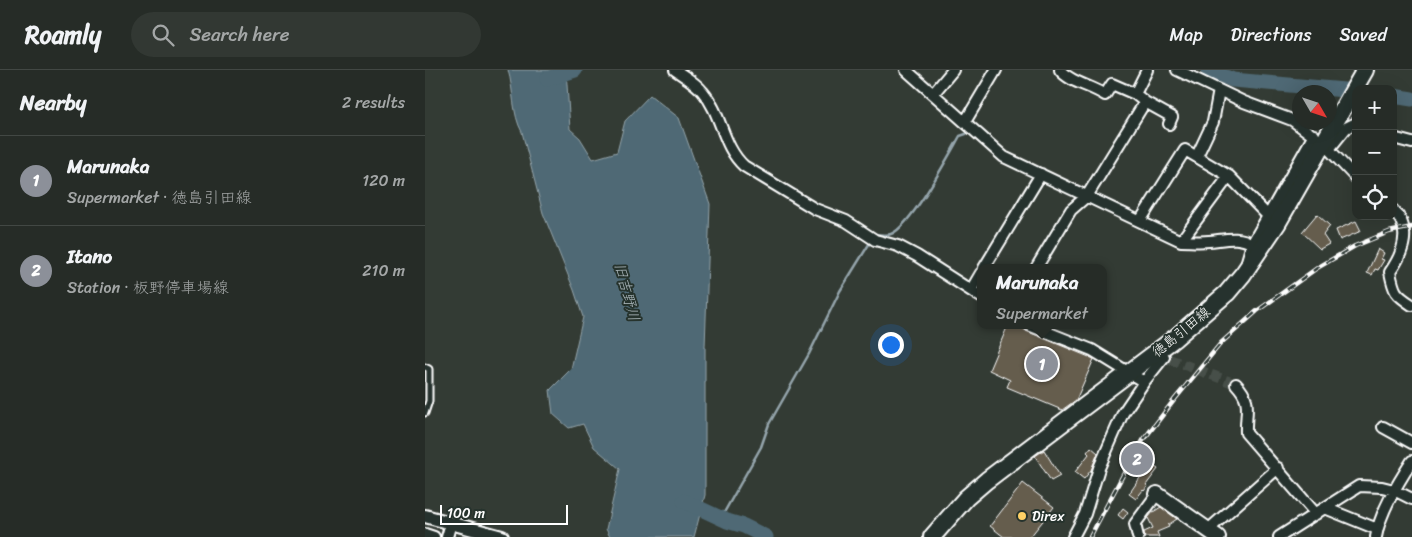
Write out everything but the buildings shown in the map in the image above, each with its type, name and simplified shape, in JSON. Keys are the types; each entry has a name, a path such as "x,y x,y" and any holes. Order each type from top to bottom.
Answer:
{"main road":[{"name":"徳島引田線","path":"932,537 966,498 1175,338 1227,293 1243,274 1277,224 1322,142 1365,70"},
{"path":"1157,494 1213,534"}],"street":[{"path":"675,70 704,92 712,105 729,147 736,159 744,166 815,209 846,222 873,238 897,246 917,256 977,294"},
{"path":"906,70 1004,156 1181,241 1209,241 1234,238 1252,244"},
{"path":"933,94 953,70"},
{"path":"965,122 997,70"},
{"path":"1060,70 1087,88 1095,88 1105,95 1112,84 1135,94 1145,102 1172,117 1169,124"},
{"path":"1135,94 1147,70"},
{"path":"1176,70 1292,120 1322,142 1353,175"},
{"path":"1197,156 1213,122 1219,90"},
{"path":"1038,264 1071,210 1087,196 1145,102"},
{"path":"1243,274 1252,244 1268,216 1322,142 1352,125"},
{"path":"1397,139 1412,144"},
{"path":"1140,221 1185,150 1229,176 1268,216"},
{"path":"986,264 1041,174"},
{"path":"1181,241 1229,176"},
{"path":"1397,214 1402,219 1406,236 1409,238 1391,272 1397,295 1412,305"},
{"path":"971,290 977,280"},
{"path":"1039,329 1092,350 1144,382"},
{"path":"1073,537 1085,514 1099,468 1119,420 1144,382 1166,358 1175,338"},
{"path":"1237,384 1246,396 1248,407 1246,433 1320,511 1377,533 1394,490 1412,461"},
{"path":"1383,427 1412,443"},
{"path":"1213,534 1278,468"},
{"path":"1279,537 1359,486 1382,487 1394,490 1412,499"},
{"path":"1138,537 1135,524 1157,494"},
{"path":"425,516 502,537"},
{"path":"447,537 454,524"},
{"path":"425,534 434,537"}],"lane":[{"path":"425,367 429,369 429,402 425,413"}],"water":[{"name":"旧吉野川","path":"508,70 566,70 570,129 580,138 593,159 617,152 625,121 650,95 679,118 710,204 705,347 705,495 694,537 610,537 606,529 620,469 594,447 583,424 569,428 553,414 550,390 571,369 583,317 543,213 522,132 516,118"}],"waterway":[{"path":"547,79 575,70"},
{"path":"1208,70 1233,80 1352,91"},
{"path":"1397,97 1412,99"},
{"path":"874,236 875,234 891,234 909,218 960,136 966,134"},
{"path":"721,518 761,447 769,424 809,354 840,291 871,241"},
{"path":"684,501 766,537"}],"tunnel":[{"path":"1169,359 1236,384"}],"railway":[{"path":"1090,537 1144,439 1221,343 1257,311 1317,268 1355,246 1389,232 1412,227"}],"place":[{"name":"Marunaka","path":"1042,364"},
{"name":"Itano","path":"1137,459"},
{"name":"Direx","path":"1022,516"}]}
